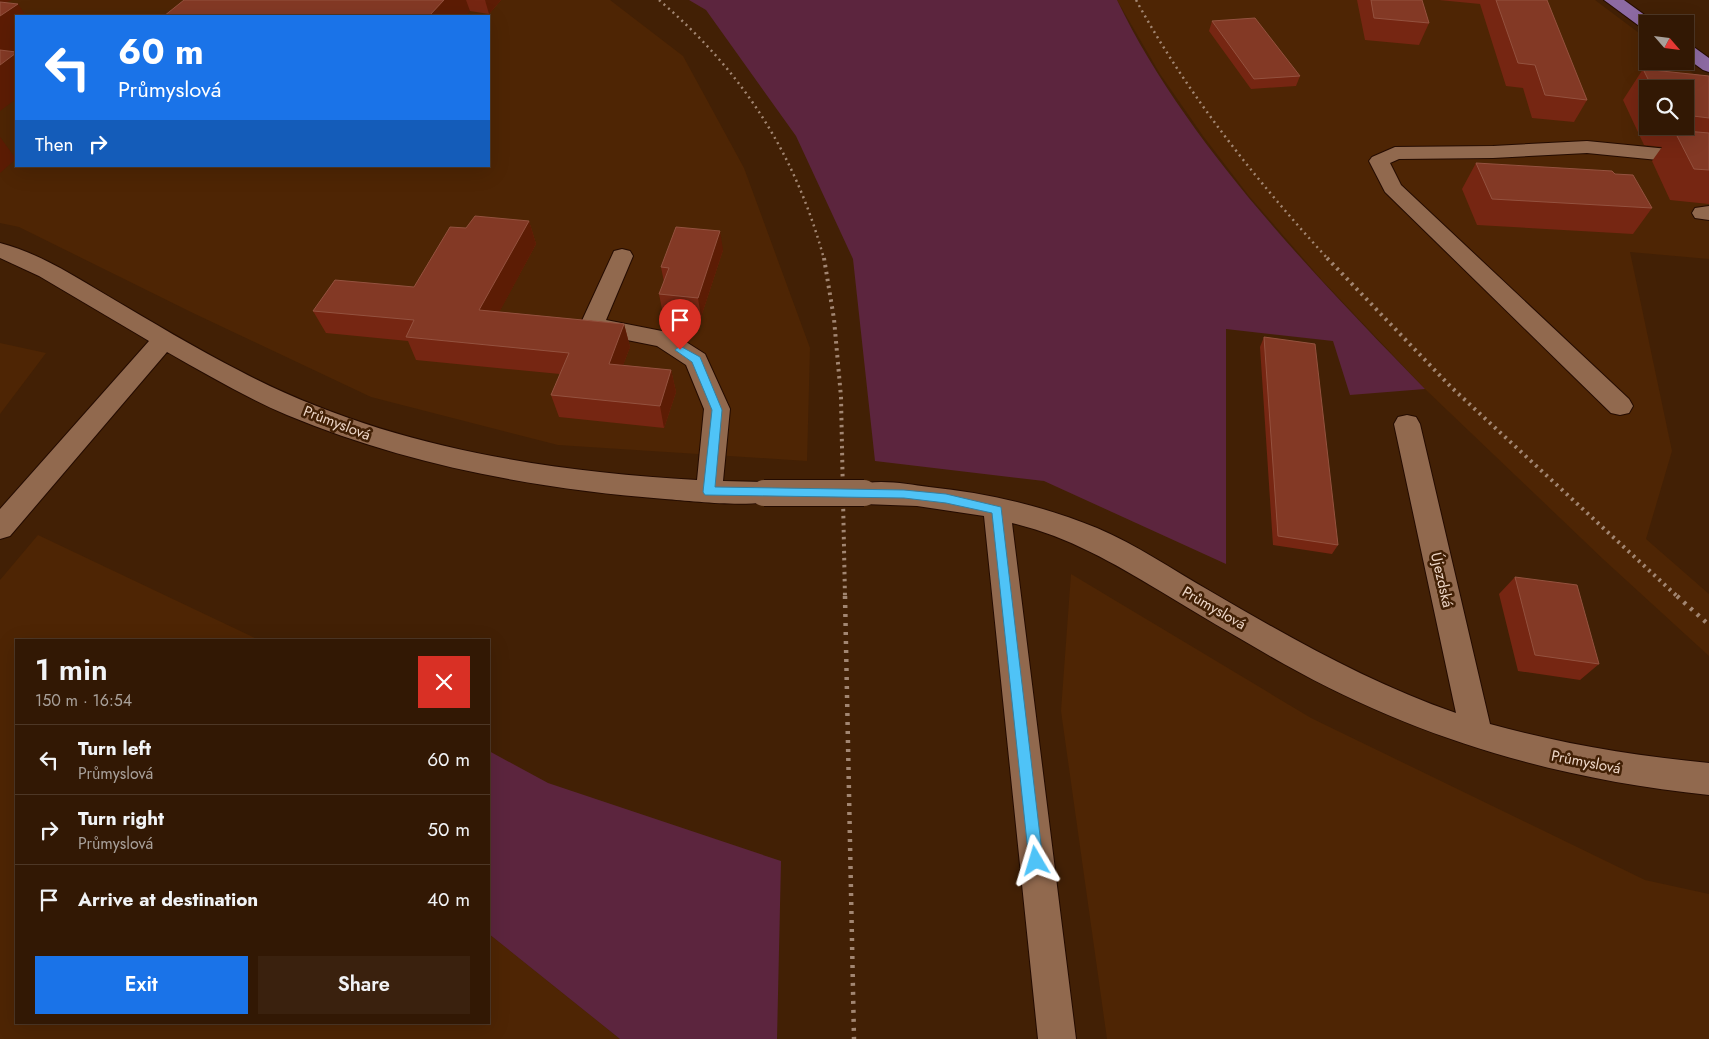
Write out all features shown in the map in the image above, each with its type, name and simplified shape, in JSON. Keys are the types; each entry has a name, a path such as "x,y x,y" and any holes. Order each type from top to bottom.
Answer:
{"main road":[{"path":"1614,0 1639,18"},
{"path":"1696,53 1709,66"}],"street":[{"path":"1620,406 1392,188 1379,161 1395,153 1493,152 1587,147 1709,159"},
{"name":"Průmyslová","path":"0,250 46,270 234,378 288,404 348,428 412,449 500,469 625,487 709,492 864,493 926,496 997,510 1078,532 1128,558 1337,677 1393,704 1477,735 1562,758 1630,770 1709,779"},
{"path":"622,256 592,326 664,339 696,360 717,410 709,492"},
{"path":"0,528 164,339"},
{"name":"Újezdská","path":"1407,424 1477,735"},
{"path":"997,510 1057,1039"}],"shaded area":[{"path":"0,0 610,0 683,56 744,168 810,348 807,461 558,445 371,397 193,313 19,227 0,223"},
{"path":"689,0 1117,0 1145,53 1178,105 1216,156 1256,206 1340,301 1425,389 1350,395 1333,341 1226,329 1226,564 1044,481 875,461 853,259 796,136 706,10"},
{"path":"1117,0 1595,0 1639,33 1639,70 1689,70 1709,86 1709,259 1630,252 1672,451 1646,539 1709,594 1709,656 1603,559 1425,389 1321,279 1249,196 1203,136 1160,74"},
{"path":"0,343 46,353 0,414"},
{"path":"38,535 257,639 15,639 15,1024 490,1024 490,935 620,1039 0,1039 0,580"},
{"path":"1071,574 1311,718 1645,880 1709,894 1709,1039 1107,1039 1061,711"},
{"path":"490,752 548,783 781,861 777,1039 620,1039 490,935"}],"building":[{"path":"184,0 444,0 430,15 165,15"},
{"path":"1371,0 1422,0 1429,23 1374,18"},
{"path":"1496,0 1547,0 1587,100 1545,95 1535,65 1518,63"},
{"path":"0,2 18,4 0,16"},
{"path":"1255,18 1300,76 1254,79 1212,21"},
{"path":"0,50 15,52 15,54 0,65"},
{"path":"1644,70 1709,76 1709,118 1694,116 1694,80 1648,80"},
{"path":"1694,132 1709,133 1709,170 1694,169 1677,135 1694,135"},
{"path":"1476,163 1612,171 1615,174 1633,175 1652,208 1492,199"},
{"path":"475,216 529,221 479,310 624,324 609,364 671,370 660,406 551,395 569,353 406,337 414,320 313,311 335,280 414,287 450,227 466,228"},
{"path":"676,227 720,231 698,298 659,294 669,268 661,267"},
{"path":"1264,337 1315,344 1338,545 1278,536"},
{"path":"1515,577 1577,585 1599,664 1535,655"}],"railway":[{"path":"659,0 689,27 716,56 762,117 781,149 798,184 824,259"},
{"path":"1136,0 1200,103 1249,167 1328,259"},
{"path":"824,258 834,319 841,397 845,598"},
{"path":"1327,258 1451,387 1679,598"},
{"path":"845,596 854,1039"},
{"path":"1677,596 1709,625"}],"route":[{"path":"680,350 696,360 717,410 709,492 904,494 965,502 997,510 1036,861"}]}
